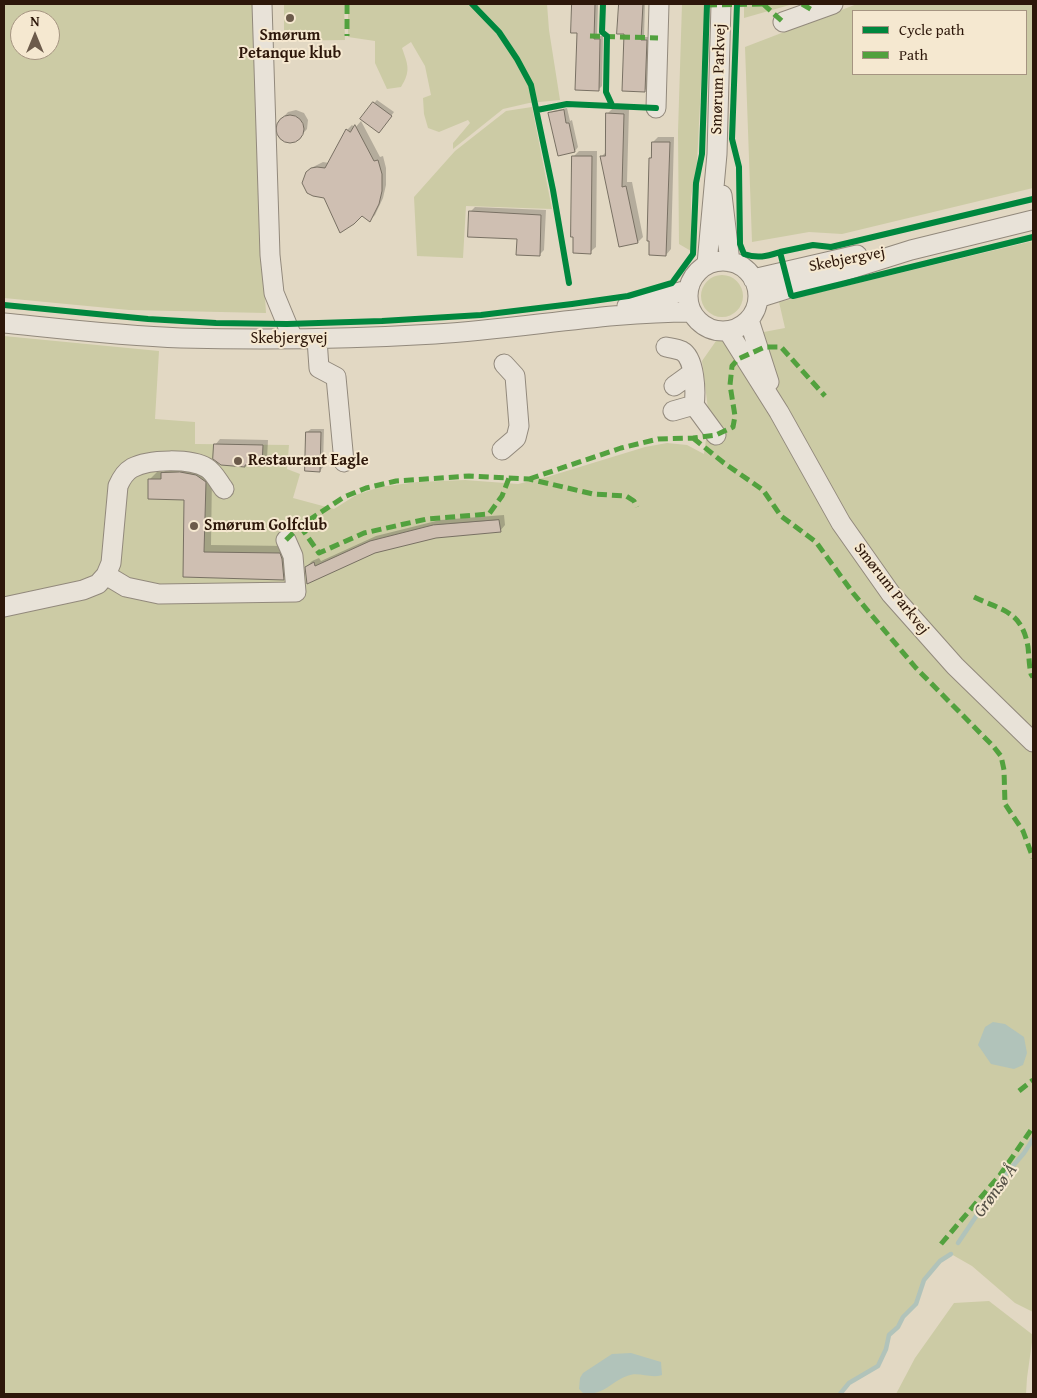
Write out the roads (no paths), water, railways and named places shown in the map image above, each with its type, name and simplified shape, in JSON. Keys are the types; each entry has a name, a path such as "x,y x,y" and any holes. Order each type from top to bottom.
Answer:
{"street":[{"path":"262,4 270,256 274,293 293,339"},
{"path":"656,108 659,4"},
{"name":"Smørum Parkvej","path":"707,264 717,154 721,4"},
{"path":"783,22 833,4"},
{"name":"Smørum Parkvej","path":"717,154 730,262"},
{"name":"Skebjergvej","path":"758,298 911,250 1033,220"},
{"name":"Skebjergvej","path":"753,279 859,255 911,250"},
{"path":"722,261 730,262 744,268 753,279 757,288 758,298 755,310 749,320 740,327 728,331 718,331 698,321 691,312 688,290 698,271 707,264 722,261"},
{"name":"Skebjergvej","path":"575,319 688,290"},
{"name":"Skebjergvej","path":"4,323 180,338 316,339 437,334 653,312 691,312"},
{"name":"Smørum Parkvej","path":"749,320 779,412"},
{"name":"Smørum Parkvej","path":"728,331 779,412 841,523 891,594 955,666 1033,742"},
{"path":"316,339 319,368 336,378 344,462"},
{"path":"668,350 682,351 688,357 696,391 694,405 716,435"},
{"path":"502,450 516,438 519,426 515,376 504,364"},
{"path":"674,386 692,373"},
{"path":"673,411 694,405"},
{"path":"4,607 83,590 98,584 106,575 111,563 118,486 123,476 132,468 163,461 194,462 209,469 224,490"},
{"path":"106,575 126,587 159,594 296,592 293,556 286,540"}],"waterway":[{"name":"Grønsø Å","path":"958,1243 1000,1181 1024,1153 1033,1139"},
{"name":"Grønsø Å","path":"840,1394 849,1383 878,1366 886,1349 889,1335 898,1327 903,1317 916,1304 924,1280 940,1261 951,1254"}],"place":[{"name":"Smørum Petanque klub","path":"290,18"},
{"name":"Restaurant Eagle","path":"238,461"},
{"name":"Smørum Golfclub","path":"194,526"}]}
